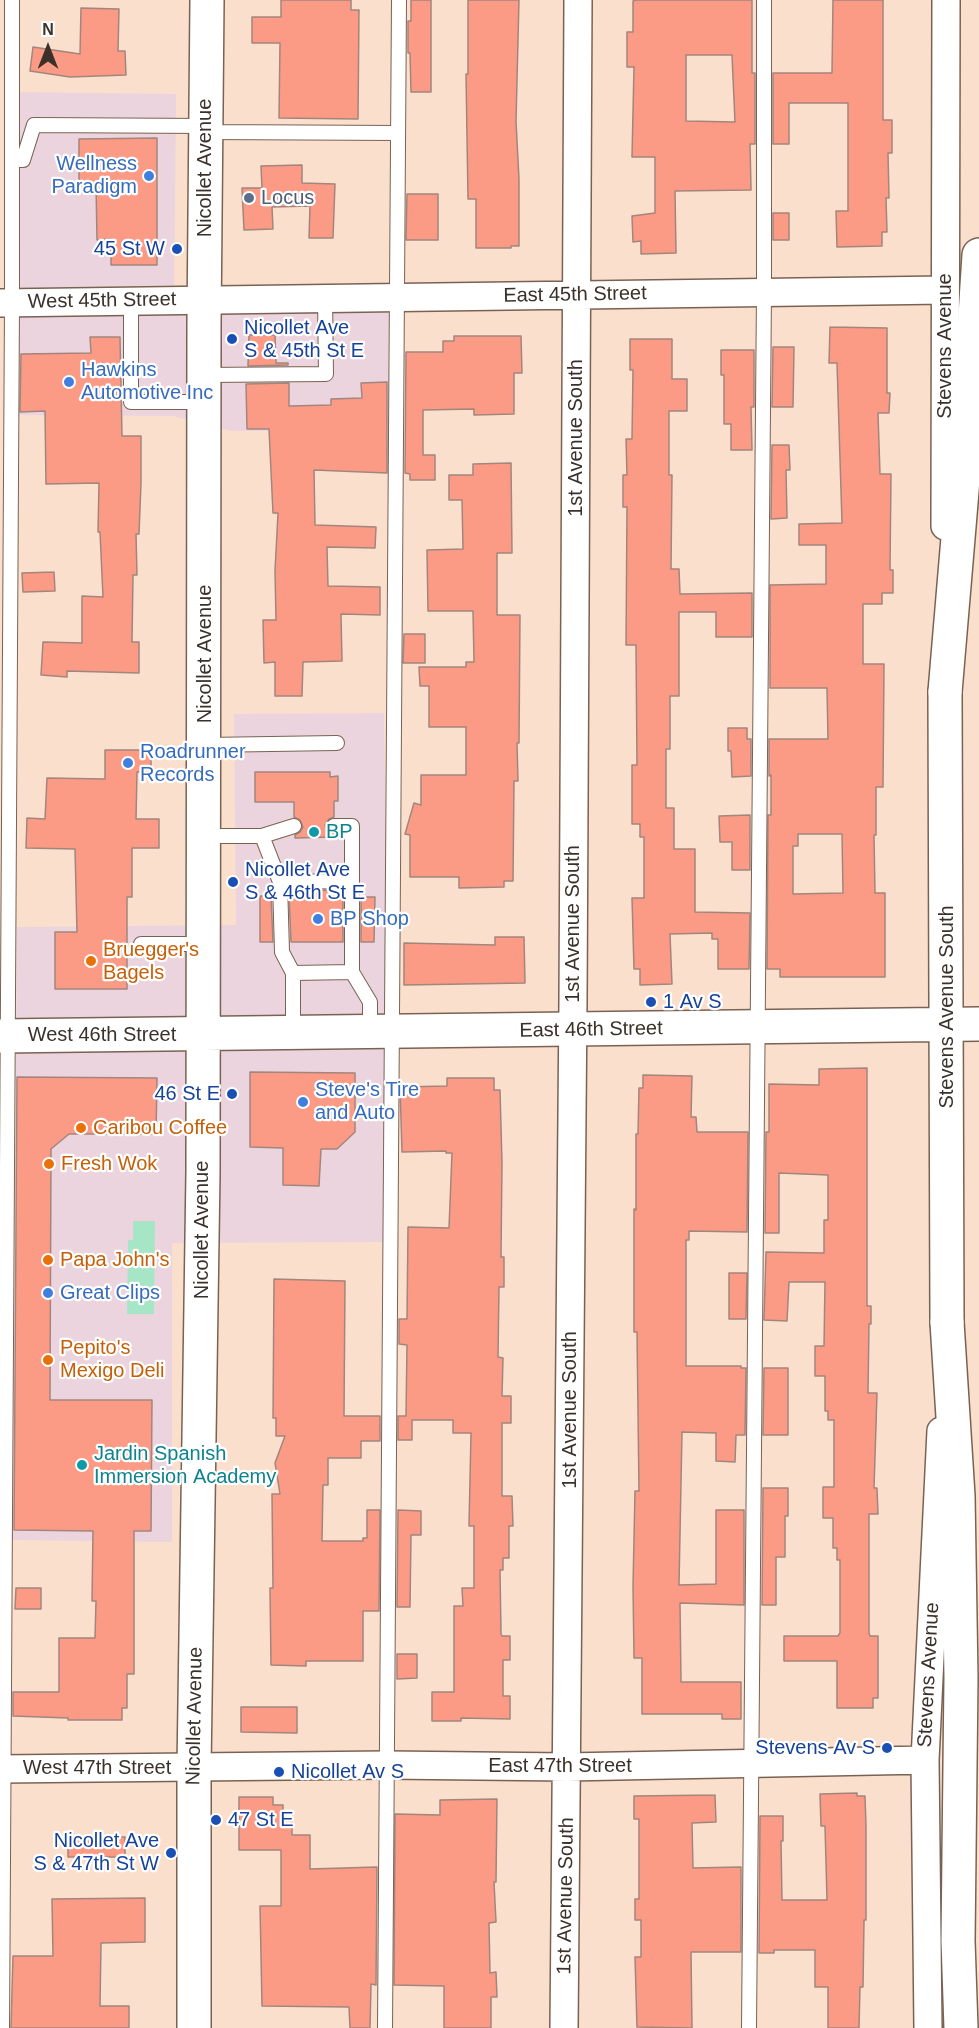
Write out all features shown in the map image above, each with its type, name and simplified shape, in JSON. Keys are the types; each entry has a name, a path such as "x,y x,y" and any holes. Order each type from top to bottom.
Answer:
{"main road":[{"name":"Nicollet Avenue","path":"194,2028 194,1768 202,1350 205,836 204,300 207,0"},
{"name":"Stevens Avenue South","path":"961,2028 958,1941 961,1678 958,1496 947,1322 945,692 969,408 979,255"},
{"name":"East 46th Street","path":"204,1034 979,1024"},
{"name":"West 46th Street","path":"3,1036 204,1034"}],"street":[{"name":"1st Avenue South","path":"564,2028 573,1030 578,0"},
{"name":"Stevens Avenue","path":"945,692 946,0"},
{"name":"East 45th Street","path":"204,300 945,290"},
{"name":"West 45th Street","path":"6,303 204,300"},
{"name":"Stevens Avenue","path":"928,2028 925,1760 947,1322"},
{"name":"East 47th Street","path":"194,1768 387,1765 567,1767 925,1760"},
{"name":"West 47th Street","path":"1,1769 194,1768"}],"lane":[{"path":"2,2028 6,303 12,160 12,0"},
{"path":"385,2028 387,1765 381,1032 397,297 399,0"},
{"path":"749,2028 764,292 764,0"},
{"path":"12,160 22,160 34,125 398,133"},
{"path":"131,301 131,402 204,388 326,374 325,298"},
{"path":"205,745 336,743"},
{"path":"205,836 262,836 294,826"},
{"path":"334,826 352,826 352,972 370,1002 381,1032"},
{"path":"262,836 280,882 282,952 293,973 293,1034"},
{"path":"280,882 351,881"},
{"path":"141,944 204,944"},
{"path":"293,973 352,972"}],"shaded area":[{"path":"12,92 176,94 174,313 394,313 396,431 231,431 173,416 8,415"},
{"path":"384,713 388,1007 386,1242 172,1243 172,1542 13,1540 17,927 236,925 234,714"}],"green space":[{"path":"133,1221 155,1221 154,1314 127,1314 128,1240 133,1240"}],"building":[{"path":"281,0 351,0 351,10 359,10 358,119 279,118 280,43 252,43 252,17 281,17"},
{"path":"411,0 431,0 431,92 411,92 408,21 411,21"},
{"path":"468,0 519,0 516,121 519,246 511,246 511,248 476,248 476,199 468,199 466,74 468,74"},
{"path":"752,0 755,144 750,144 751,190 675,191 676,253 641,254 641,241 633,242 632,216 655,213 655,157 632,157 634,67 627,67 627,32 633,32 633,1","holes":["686,55 732,55 735,122 686,121"]},
{"path":"833,0 883,0 883,120 892,120 892,153 888,153 887,232 882,232 882,246 837,247 836,211 848,211 848,103 789,103 789,144 773,144 773,73 832,73"},
{"path":"81,8 119,9 118,51 125,51 126,75 70,77 30,71 33,47 80,54"},
{"path":"157,138 157,265 111,265 111,239 97,240 96,184 79,184 79,139"},
{"path":"302,165 302,183 335,184 333,238 309,238 310,206 272,207 273,229 244,230 242,188 262,188 261,166"},
{"path":"407,194 438,194 438,240 406,240"},
{"path":"773,213 789,213 789,240 773,240"},
{"path":"830,327 887,328 889,413 878,413 880,474 891,474 890,570 893,570 893,593 882,593 882,604 863,604 863,664 884,664 883,787 876,787 876,835 874,835 875,893 885,893 885,977 780,977 780,969 767,969 768,815 771,815 769,739 828,739 827,688 770,688 770,585 826,584 826,545 799,545 799,524 842,523 837,363 829,363","holes":["798,834 842,834 843,893 793,894 793,846 798,846"]},
{"path":"249,335 275,335 276,363 288,363 288,365 248,366"},
{"path":"454,336 521,336 522,373 514,373 514,414 474,415 474,409 423,410 423,455 435,455 435,480 410,480 410,474 405,473 406,352 443,352 443,341 454,341"},
{"path":"90,337 120,337 122,436 141,436 139,534 136,534 137,575 133,575 132,642 139,642 139,673 67,671 67,677 41,675 43,642 82,643 82,596 103,597 100,532 98,532 99,483 46,484 45,411 20,412 21,354 91,353"},
{"path":"630,339 672,339 672,379 687,379 687,411 669,411 669,475 672,475 671,569 679,569 680,594 752,593 752,637 716,637 716,612 679,612 679,696 670,696 670,749 666,749 666,808 674,808 674,849 695,849 695,912 750,913 749,969 718,969 718,939 712,939 712,933 670,934 672,984 640,985 640,969 634,969 632,898 644,898 644,837 640,837 640,824 632,824 632,765 637,765 636,645 626,645 627,507 623,507 623,475 627,475 626,439 632,439 633,370 630,370"},
{"path":"773,347 794,347 793,407 772,407"},
{"path":"721,350 754,350 754,407 751,407 752,450 731,450 731,424 724,424 724,375 721,375"},
{"path":"387,382 387,473 314,470 315,525 376,527 375,548 327,547 328,586 380,587 380,615 341,614 342,661 303,662 302,696 275,696 275,662 264,663 263,620 276,620 275,571 278,513 273,513 269,429 247,429 246,384 289,383 289,406 331,405 331,399 362,398 361,383"},
{"path":"772,445 789,445 790,470 786,470 787,518 771,519"},
{"path":"511,463 512,553 497,553 497,615 520,615 518,781 514,781 513,881 504,881 504,887 459,888 459,877 410,877 410,835 405,834 414,803 421,805 421,775 466,775 466,727 429,727 429,686 420,686 419,667 466,667 466,662 474,662 473,611 428,611 427,550 463,549 462,500 449,500 449,475 473,475 473,464"},
{"path":"54,572 55,591 23,592 22,573"},
{"path":"404,634 425,634 425,663 403,663"},
{"path":"728,728 747,728 747,739 751,739 751,776 732,777 731,751 728,751"},
{"path":"105,750 151,750 151,772 137,772 136,819 159,819 159,848 132,848 132,897 127,897 127,989 55,989 55,932 77,932 75,849 26,848 27,818 45,819 47,778 105,779"},
{"path":"255,772 330,772 330,777 338,776 338,801 334,801 334,817 329,819 325,825 327,831 334,837 295,838 303,827 300,820 294,817 294,802 255,802"},
{"path":"750,815 750,870 732,870 732,842 720,842 719,816"},
{"path":"331,890 330,896 343,896 343,942 291,942 289,896 305,896 305,891"},
{"path":"260,896 271,896 273,942 260,942"},
{"path":"361,897 375,897 374,942 361,942"},
{"path":"495,937 524,937 525,983 404,985 404,943 495,945"},
{"path":"867,1068 867,1306 871,1306 868,1393 877,1393 874,1488 877,1488 878,1514 869,1514 869,1633 870,1636 878,1636 878,1698 873,1698 873,1708 837,1708 837,1661 784,1661 784,1636 838,1636 840,1633 840,1560 837,1560 837,1548 833,1548 833,1518 823,1518 823,1487 834,1487 834,1420 828,1420 828,1411 825,1411 825,1376 815,1376 815,1346 824,1346 825,1282 789,1282 787,1321 764,1320 766,1252 824,1253 824,1220 828,1220 828,1175 779,1173 779,1233 765,1233 766,1132 769,1132 769,1084 819,1085 819,1069"},
{"name":"Steve's Tire and Auto","path":"250,1072 355,1073 355,1132 337,1149 321,1149 319,1186 283,1185 283,1148 250,1147"},
{"path":"643,1075 692,1076 691,1117 696,1117 697,1132 748,1132 747,1232 689,1231 689,1240 686,1240 686,1366 741,1366 741,1368 746,1368 745,1435 736,1435 735,1462 716,1461 716,1433 682,1432 679,1585 716,1584 716,1510 744,1510 744,1605 680,1603 681,1682 741,1682 741,1719 722,1719 722,1714 642,1714 642,1658 634,1658 633,1586 635,1491 639,1491 637,1332 634,1332 634,1209 636,1210 636,1134 638,1134 639,1088 643,1088"},
{"path":"17,1077 157,1078 156,1134 69,1134 51,1149 50,1400 152,1400 151,1531 134,1531 134,1674 127,1674 127,1708 122,1708 122,1720 68,1720 68,1718 13,1716 13,1692 59,1692 59,1638 95,1638 96,1601 92,1601 93,1531 14,1530"},
{"path":"447,1078 494,1078 494,1090 500,1090 501,1257 504,1257 504,1287 499,1287 498,1357 503,1358 502,1396 511,1396 511,1423 502,1423 502,1496 512,1496 513,1526 509,1526 509,1558 503,1558 503,1570 500,1570 501,1634 510,1636 510,1660 503,1660 503,1696 510,1696 510,1719 461,1718 461,1721 432,1721 432,1692 454,1692 454,1606 463,1606 462,1588 474,1588 474,1526 469,1526 471,1433 453,1433 453,1420 412,1420 412,1440 398,1440 398,1416 406,1416 407,1345 399,1344 399,1319 407,1319 408,1227 449,1228 452,1153 446,1153 446,1151 402,1152 400,1087 447,1086"},
{"path":"729,1273 747,1273 746,1319 729,1319"},
{"path":"274,1279 345,1281 344,1416 380,1416 380,1441 361,1441 361,1458 328,1458 328,1485 323,1485 322,1541 363,1541 363,1538 367,1538 367,1510 380,1510 379,1611 363,1611 363,1661 306,1661 306,1666 271,1665 272,1494 280,1494 275,1463 285,1436 276,1436 276,1418 273,1418"},
{"path":"764,1368 788,1368 788,1435 763,1435"},
{"path":"763,1488 788,1488 785,1557 776,1557 776,1605 762,1605"},
{"path":"398,1510 421,1511 421,1535 411,1535 410,1607 397,1607"},
{"path":"16,1588 41,1588 41,1609 15,1609"},
{"path":"397,1654 417,1654 417,1678 397,1679"},
{"path":"241,1707 297,1707 297,1733 241,1732"},
{"path":"857,1793 857,1796 865,1796 866,1826 866,1920 864,1920 863,1987 860,1987 859,2028 828,2028 828,1987 815,1987 815,1950 774,1950 774,1953 759,1953 760,1816 783,1816 782,1900 827,1900 825,1826 821,1826 820,1794"},
{"path":"715,1795 716,1822 692,1823 693,1868 741,1867 741,1952 691,1952 692,2028 637,2027 635,1957 641,1957 641,1920 635,1920 635,1899 639,1899 639,1819 634,1819 634,1796"},
{"path":"239,1797 273,1797 273,1805 283,1805 283,1811 292,1811 292,1835 310,1835 310,1869 377,1867 376,1985 371,1984 370,2028 350,2028 349,2007 262,2006 260,1906 281,1906 281,1850 239,1850"},
{"path":"497,1799 496,1882 494,1882 496,1922 489,1923 490,1973 496,1972 497,1997 491,1997 491,2028 444,2028 444,1986 394,1985 395,1814 440,1815 440,1800"},
{"path":"68,1837 125,1837 125,1857 68,1857"},
{"path":"145,1898 145,1942 101,1943 100,2006 129,2006 129,2028 11,2028 13,1956 53,1956 52,1899"}],"place":[{"name":"Wellness Paradigm","path":"149,176"},
{"name":"Locus","path":"249,198"},
{"name":"45 St W","path":"177,249"},
{"name":"Nicollet Ave S & 45th St E","path":"232,339"},
{"name":"Hawkins Automotive Inc","path":"69,382"},
{"name":"Roadrunner Records","path":"128,763"},
{"name":"BP","path":"314,832"},
{"name":"Nicollet Ave S & 46th St E","path":"233,882"},
{"name":"BP Shop","path":"318,919"},
{"name":"Bruegger's Bagels","path":"91,961"},
{"name":"1 Av S","path":"651,1002"},
{"name":"46 St E","path":"232,1094"},
{"name":"Steve's Tire and Auto","path":"303,1102"},
{"name":"Caribou Coffee","path":"81,1128"},
{"name":"Fresh Wok","path":"49,1164"},
{"name":"Papa John's","path":"48,1260"},
{"name":"Great Clips","path":"48,1293"},
{"name":"Pepito's Mexigo Deli","path":"48,1360"},
{"name":"Jardin Spanish Immersion Academy","path":"82,1465"},
{"name":"Stevens Av S","path":"887,1748"},
{"name":"Nicollet Av S","path":"279,1772"},
{"name":"47 St E","path":"216,1820"},
{"name":"Nicollet Ave S & 47th St W","path":"171,1853"}]}
